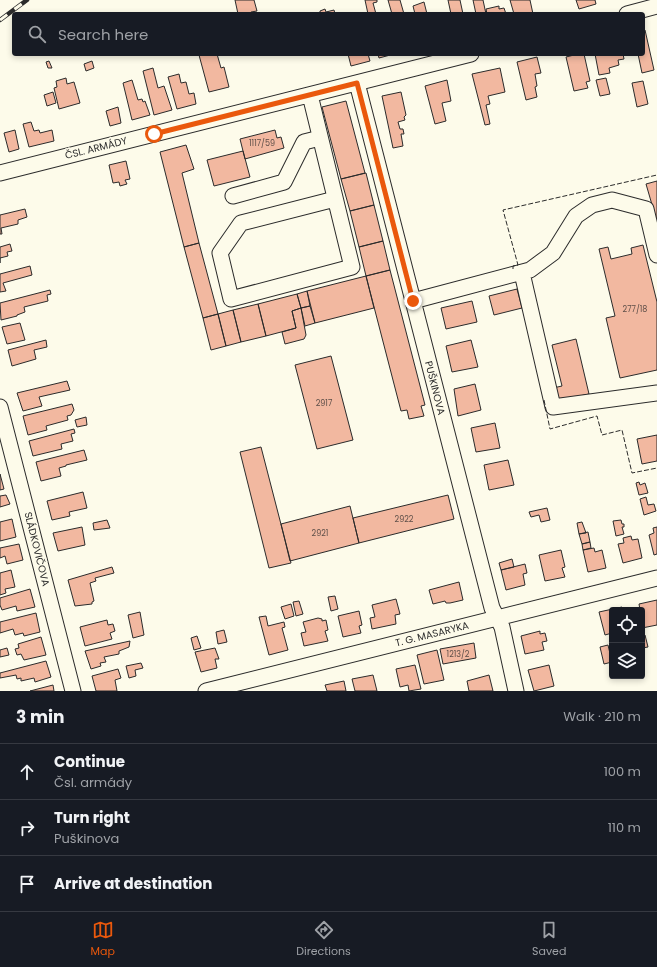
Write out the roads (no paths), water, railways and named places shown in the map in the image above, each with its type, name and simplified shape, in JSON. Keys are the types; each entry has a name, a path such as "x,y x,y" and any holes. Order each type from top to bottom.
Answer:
{"street":[{"path":"634,12 657,6"},
{"name":"ČSL. ARMÁDY","path":"0,173 463,56"},
{"name":"PUŠKINOVA","path":"357,83 492,608 502,627 516,691"},
{"path":"310,95 352,267 231,299 220,253 241,223 335,199"},
{"path":"234,196 284,182 304,142 320,138"},
{"path":"413,301 530,270 553,253 576,216 592,205 612,200 646,209 657,256"},
{"path":"522,273 553,407 657,393"},
{"name":"SLÁDKOVIČOVA","path":"0,407 73,691"},
{"name":"T. G. MASARYKA","path":"206,691 657,578"}],"railway":[{"path":"0,20 27,0"}]}
